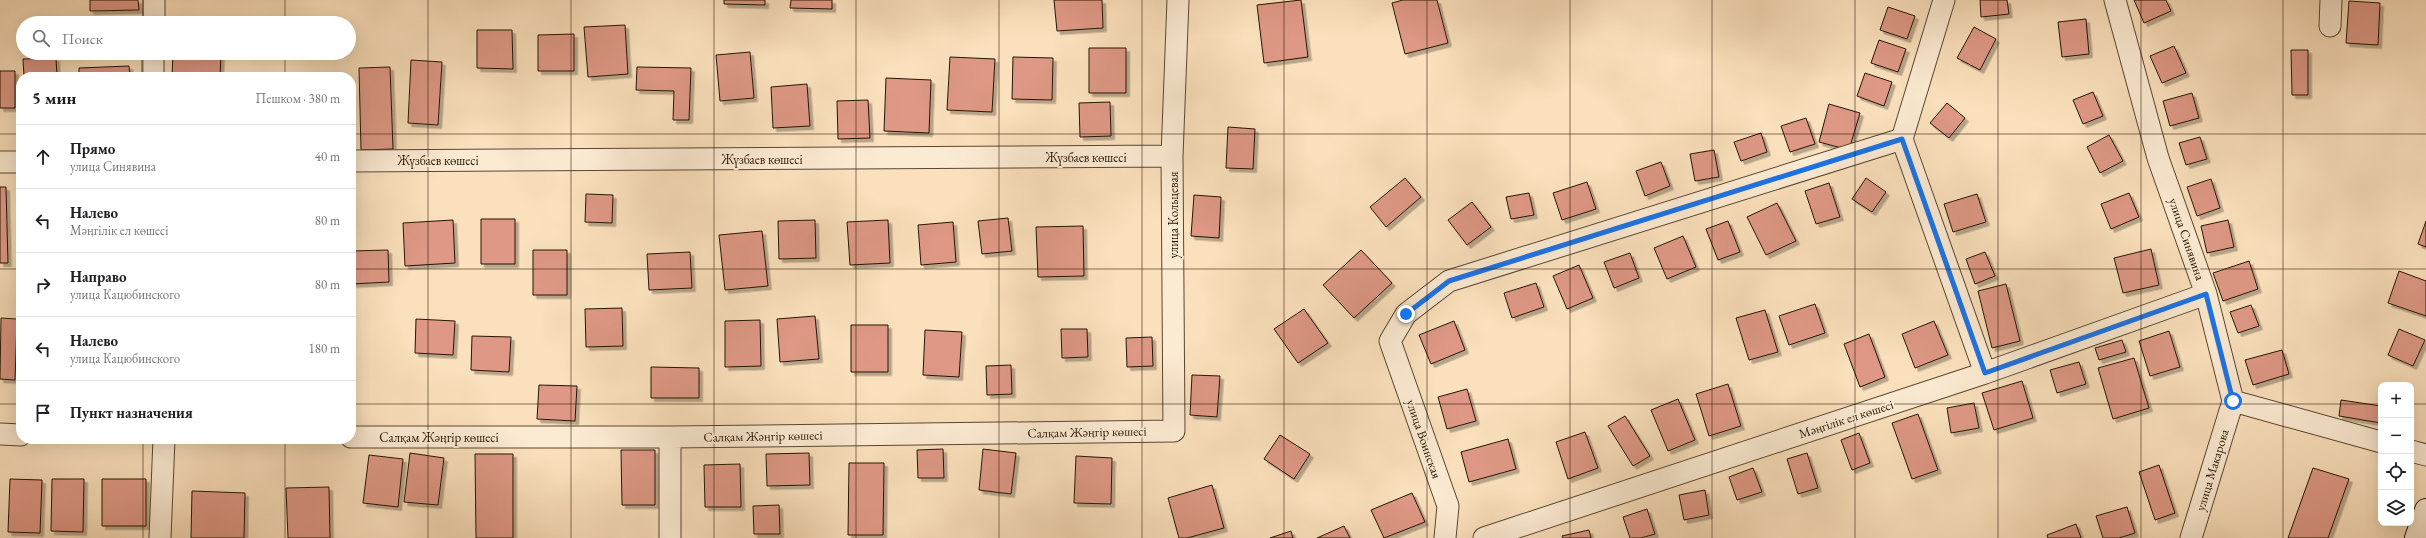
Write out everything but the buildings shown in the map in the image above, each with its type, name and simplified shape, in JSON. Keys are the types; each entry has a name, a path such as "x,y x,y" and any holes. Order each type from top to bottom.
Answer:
{"main road":[{"path":"2416,538 2426,510"}],"street":[{"path":"154,0 154,16"},
{"name":"улица Кольцевая","path":"1174,431 1172,156 1178,0"},
{"path":"1944,0 1902,139 1985,373"},
{"name":"улица Синявина","path":"2115,0 2158,158 2206,294 2233,401"},
{"path":"2330,26 2331,0"},
{"path":"153,60 153,72"},
{"name":"улица Воинская","path":"1445,538 1448,506 1390,341 1406,314 1449,281 1902,139"},
{"name":"Жүзбаев көшесі","path":"356,161 1172,156"},
{"path":"0,162 16,162"},
{"name":"Мәңгілік ел көшесі","path":"1484,538 1985,373 2206,294"},
{"path":"2233,401 2378,441"},
{"name":"улица Макарова","path":"2191,538 2233,401"},
{"name":"Салқам Жәңгір көшесі","path":"356,437 670,437 1174,431"},
{"path":"0,434 16,435"},
{"path":"670,437 670,538"},
{"path":"160,538 164,444"},
{"path":"2414,452 2426,455"}],"route":[{"path":"1406,314 1449,281 1902,139 1985,373 2206,294 2233,401"}]}
